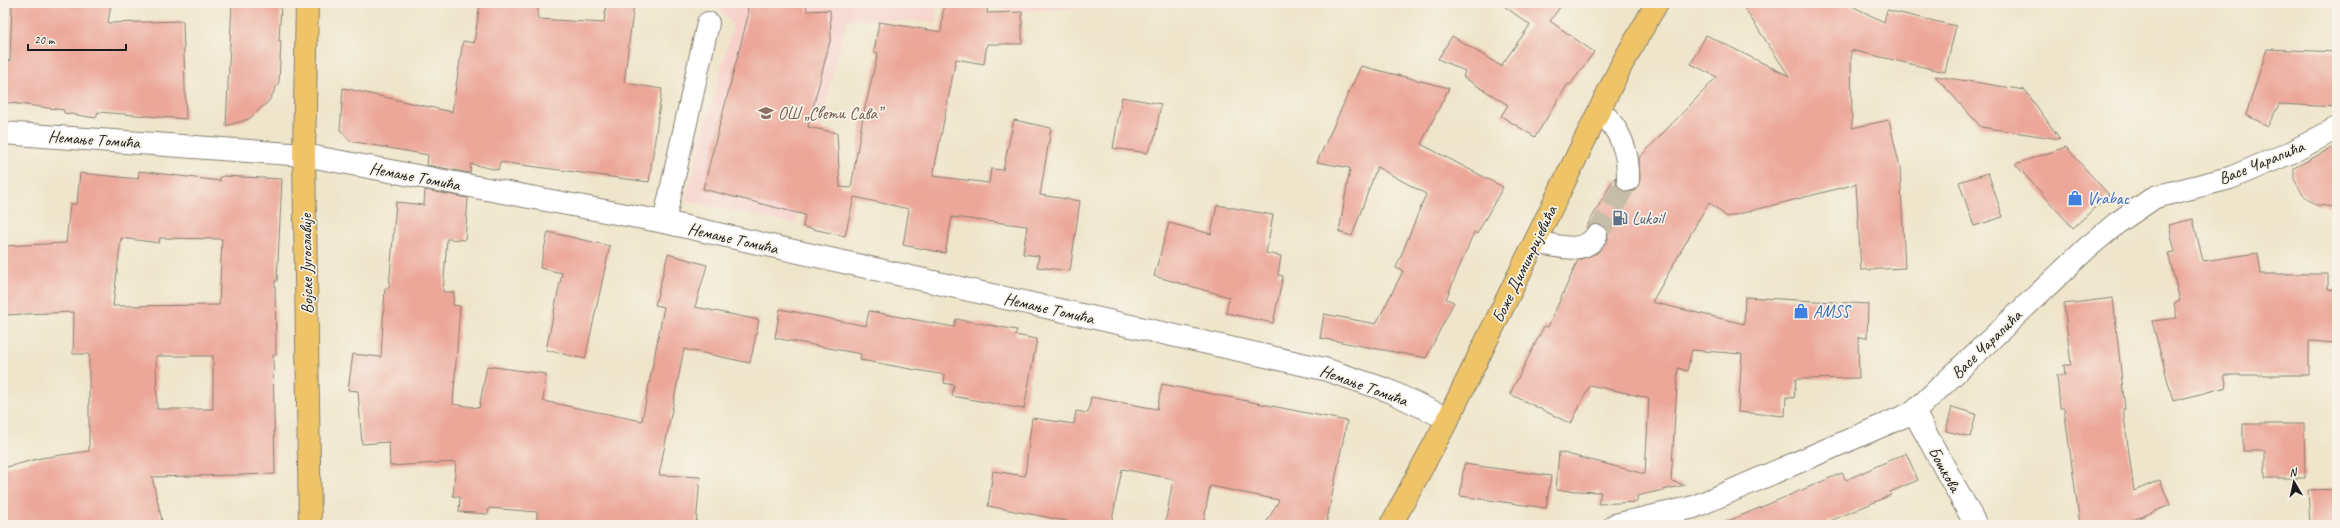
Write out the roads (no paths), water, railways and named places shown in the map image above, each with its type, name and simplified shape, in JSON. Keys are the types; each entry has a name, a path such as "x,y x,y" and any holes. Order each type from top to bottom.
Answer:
{"main road":[{"name":"Војске Југославије","path":"307,3 304,155 310,525"},
{"name":"Боже Димитријевића","path":"1391,525 1448,418 1600,110 1656,3"}],"street":[{"path":"664,222 708,23"},
{"path":"1600,110 1613,123 1622,139 1627,157 1628,180"},
{"name":"Васе Чарапића","path":"1615,525 1694,507 1914,412 2087,248 2130,214 2155,197 2230,178 2292,152 2337,128"},
{"name":"Немање Томића","path":"3,133 304,155 664,222 1324,369 1387,390 1448,418"},
{"path":"1535,242 1581,247 1589,244 1596,236"},
{"name":"Бошкова","path":"1914,412 1976,525"}],"tunnel":[{"path":"1596,236 1628,180"}],"place":[{"name":"ОШ „Свети Сава”","path":"766,113"},
{"name":"Vrabac","path":"2075,198"},
{"name":"Lukoil","path":"1620,218"},
{"name":"AMSS","path":"1801,311"}]}
